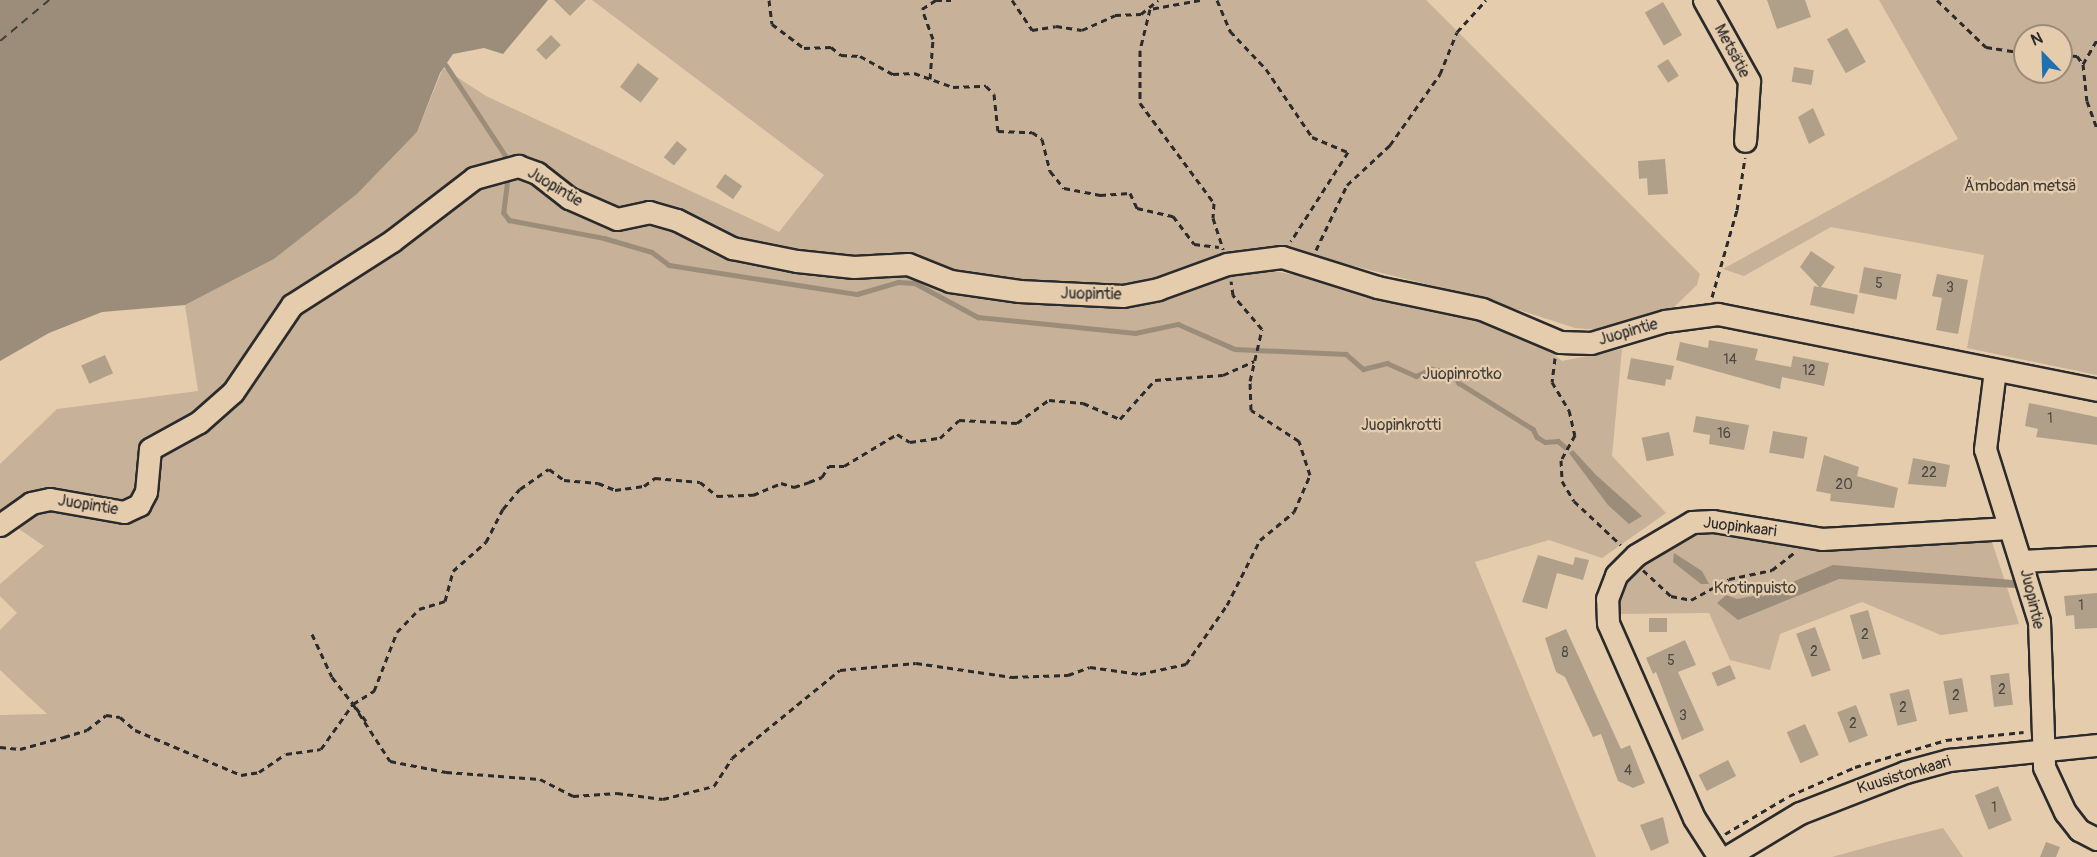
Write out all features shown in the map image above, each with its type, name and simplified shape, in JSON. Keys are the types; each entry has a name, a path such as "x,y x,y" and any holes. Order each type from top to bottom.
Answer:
{"street":[{"name":"Metsätie","path":"1704,0 1749,81 1745,141"},
{"name":"Juopintie","path":"0,525 31,503 50,499 124,512 139,505 146,492 150,449 199,422 233,392 292,305 392,241 474,178 496,168 518,166 537,173 569,198 617,219 649,212 677,220 732,248 854,267 908,264 950,281 1018,291 1123,296 1225,255 1282,257 1377,287 1482,309 1560,342 1591,343 1665,321 1712,314 1995,370 1985,449 2009,528 2023,561 2041,640 2044,766 2065,812 2079,830 2097,839"},
{"path":"1995,370 2097,390"},
{"name":"Juopinkaari","path":"1719,857 1694,818 1608,623 1607,599 1616,575 1633,559 1692,522 1802,536 1862,539 2009,528"},
{"path":"2023,561 2097,557"},
{"name":"Kuusistonkaari","path":"1727,857 1800,813 1885,778 1949,760 2045,748 2097,745"}],"path":[{"path":"769,0 772,24 804,48 831,47 841,55 860,56 893,74 914,73 953,87 986,86 994,94 998,131 1032,132 1042,139 1050,171 1064,188 1100,195 1130,194 1137,208 1173,216 1194,244 1225,255"},
{"path":"930,79 933,39 922,9 936,0 951,0"},
{"path":"1012,0 1032,30 1056,26 1082,30 1115,15 1200,0"},
{"path":"312,634 332,677 390,761 446,772 540,779 573,796 617,793 663,799 714,786 732,758 840,670 916,663 1012,677 1068,675 1090,667 1140,674 1186,664 1227,605 1260,540 1294,512 1310,475 1299,441 1251,410 1255,361 1262,329 1233,295 1225,255 1213,218 1214,203 1140,103 1140,50 1150,9 1158,0"},
{"path":"1217,0 1230,31 1266,69 1312,137 1348,152 1282,257"},
{"path":"1306,264 1324,238 1347,185 1402,130 1440,74 1457,32 1486,0"},
{"path":"1936,0 1986,47 2013,51"},
{"path":"2083,64 2097,40"},
{"path":"2073,56 2077,56 2083,64 2087,101 2097,128"},
{"path":"1712,314 1712,292 1737,210 1745,141"},
{"path":"1560,342 1551,373 1569,410 1575,435 1562,460 1562,481 1574,501 1671,596 1691,600 1729,579 1772,570 1794,553 1802,536"},
{"path":"0,747 20,749 87,730 106,715 120,717 135,730 241,775 259,772 286,754 321,749 352,704 374,691 397,632 419,609 445,601 453,572 486,542 502,508 539,472 549,469 564,480 598,483 615,490 644,486 655,478 700,482 717,496 753,495 781,483 794,487 822,477 829,466 844,466 897,434 910,442 940,438 958,420 1017,423 1049,400 1083,403 1120,419 1155,380 1222,375 1255,361"},
{"path":"352,704 366,721"}],"green space":[{"path":"592,0 1426,0 1700,274 1697,285 1673,308 1601,330 1575,328 1482,298 1294,251 1254,250 1263,269 1436,302 1543,346 1562,361 1622,349 1612,456 1666,513 1602,558 1549,540 1475,562 1596,857 0,857 0,715 47,714 0,670 0,630 17,613 0,596 0,584 44,546 0,516 0,464 57,409 198,391 185,305 274,259 357,194 417,132 443,68 486,96 779,232 824,175"},
{"name":"Ämbodan metsä","path":"1879,0 2097,0 2097,375 1967,348 1984,255 1831,227 1744,276 1723,269 1958,139"},
{"name":"Krotinpuisto","path":"1698,528 1991,539 2019,624 1941,635 1862,602 1780,634 1770,670 1730,660 1709,613 1615,614 1622,584 1639,560"},
{"path":"1943,828 1963,857 1832,857 1890,841"}],"shaded area":[{"path":"0,0 548,0 503,54 484,48 453,54 440,73 417,132 357,194 274,259 185,305 102,312 49,333 0,361"},
{"path":"1573,450 1596,475 1642,516 1629,524 1608,505 1569,453"},
{"path":"1674,553 1702,571 1709,584 1701,584 1673,562"},
{"path":"1833,565 2013,580 2016,588 1839,579 1738,620 1717,603 1726,595 1737,599 1764,594"}],"building":[{"path":"554,0 586,0 570,16"},
{"path":"1767,0 1805,0 1811,17 1777,29"},
{"path":"1663,2 1682,35 1664,45 1645,12"},
{"path":"1847,28 1866,62 1846,73 1827,39"},
{"path":"551,35 561,45 546,60 536,50"},
{"path":"1668,59 1679,76 1668,83 1657,66"},
{"path":"638,63 659,79 641,103 620,87"},
{"path":"1794,67 1814,70 1811,85 1792,82"},
{"path":"1813,108 1825,135 1809,144 1798,117"},
{"path":"677,141 687,149 674,166 664,157"},
{"path":"1665,159 1668,194 1648,195 1647,178 1639,179 1638,161"},
{"path":"725,174 742,186 733,199 716,187"},
{"path":"1811,251 1835,267 1821,287 1858,295 1854,314 1810,305 1814,286 1819,287 1800,267"},
{"path":"1864,267 1901,274 1896,300 1859,293"},
{"path":"1937,274 1968,280 1958,334 1936,330 1942,298 1932,296"},
{"path":"1709,340 1758,349 1755,360 1791,367 1793,356 1829,363 1824,386 1782,377 1780,389 1676,360 1680,342 1708,348"},
{"path":"105,355 113,373 89,384 81,366"},
{"path":"1631,358 1674,366 1671,380 1666,379 1665,386 1627,379"},
{"path":"2029,403 2097,417 2097,445 2036,437 2038,429 2025,426"},
{"path":"1696,416 1749,425 1744,450 1709,444 1710,435 1693,432"},
{"path":"1773,431 1807,437 1804,459 1769,453"},
{"path":"1669,432 1674,455 1647,461 1642,438"},
{"path":"1824,455 1859,467 1857,476 1898,488 1894,508 1830,501 1831,494 1816,491"},
{"path":"1913,458 1950,465 1946,487 1908,484"},
{"path":"1538,555 1573,565 1575,557 1589,560 1583,580 1557,573 1547,609 1522,602"},
{"path":"2097,593 2097,628 2075,629 2074,615 2066,616 2064,596"},
{"path":"1868,610 1881,654 1862,659 1850,615"},
{"path":"1649,618 1667,618 1667,632 1649,632"},
{"path":"1815,627 1831,670 1812,677 1796,634"},
{"path":"1566,629 1621,749 1630,745 1645,783 1633,788 1618,781 1601,734 1593,737 1565,677 1556,672 1545,638"},
{"path":"1685,640 1696,665 1678,672 1704,730 1682,740 1656,672 1653,674 1646,658"},
{"path":"1730,665 1736,679 1717,687 1712,673"},
{"path":"2009,673 2013,705 1994,707 1990,675"},
{"path":"1962,678 1968,711 1949,715 1943,681"},
{"path":"1909,689 1917,721 1898,726 1890,694"},
{"path":"1856,705 1868,736 1849,743 1837,712"},
{"path":"1805,724 1819,755 1801,763 1787,732"},
{"path":"1728,760 1736,776 1707,791 1699,775"},
{"path":"1998,786 2012,820 1989,830 1975,795"},
{"path":"1663,817 1669,843 1651,851 1640,825"},
{"path":"2046,842 2060,847 2056,857 2040,857"}],"waterway":[{"path":"446,65 509,161"},
{"path":"508,178 504,213 509,220 604,238 652,252 669,265 857,294 898,282 915,283 978,317 1135,333 1178,324 1235,349 1346,354 1363,369 1387,363 1416,376 1431,369 1452,372 1459,383 1533,429 1537,437 1545,442 1558,441 1565,447"}],"ferry route":[{"path":"0,41 49,0"}],"park label":[{"name":"Juopinrotko","path":"1462,374"},
{"name":"Juopinkrotti","path":"1401,425"}]}
